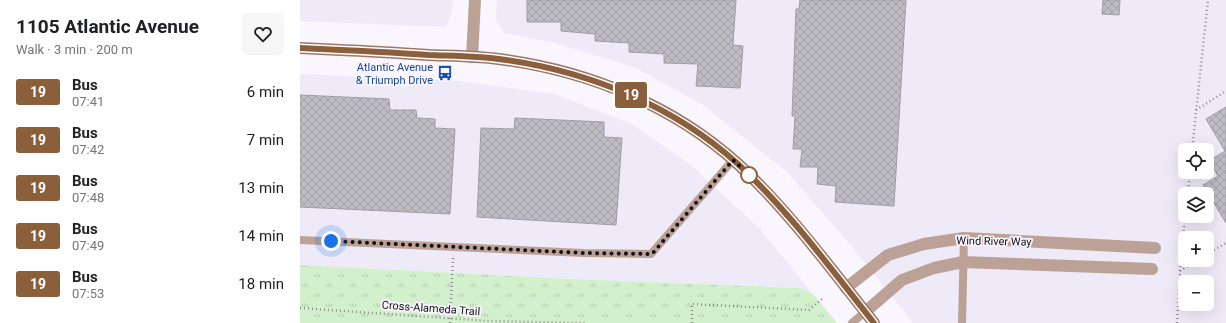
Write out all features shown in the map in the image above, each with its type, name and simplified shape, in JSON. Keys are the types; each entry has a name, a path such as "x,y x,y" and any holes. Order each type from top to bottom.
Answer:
{"street":[{"path":"472,57 475,0"},
{"path":"300,48 472,57 505,60 541,66 605,84 661,110 700,134 733,160 775,201 874,323"},
{"name":"Wind River Way","path":"846,288 888,256 924,244 964,238 1154,248"},
{"name":"Wind River Way","path":"865,312 902,280 934,268 963,262 1152,269"}],"lane":[{"path":"300,240 652,254 733,160"},
{"path":"962,323 964,238"},
{"path":"852,323 865,312"}],"path":[{"path":"1193,143 1208,0"},
{"path":"1196,110 1226,91"},
{"path":"1177,323 1184,223"},
{"path":"1214,250 1226,242"},
{"path":"450,323 453,247"},
{"path":"1180,271 1187,267"},
{"path":"692,323 692,304 809,310 823,298"},
{"name":"Cross-Alameda Trail","path":"300,308 450,318 585,323"}],"shaded area":[{"path":"300,0 453,0 452,12 446,27 300,21"},
{"path":"497,0 1226,0 1226,323 913,323 854,249 787,172 703,105 636,68 555,43 504,33 496,19"},
{"path":"300,74 460,81 554,94 630,123 691,165 760,229 813,294 800,288 573,279 300,265"}],"green space":[{"path":"300,265 573,279 800,288 813,294 837,323 300,323"}],"building":[{"path":"527,0 736,0 733,45 743,46 740,88 696,86 698,64 664,63 664,54 629,52 629,43 595,41 595,34 561,31 561,22 527,22"},
{"path":"800,0 906,0 894,206 835,202 836,186 817,184 818,167 800,167 802,149 793,149 795,116 792,116 796,9 799,9"},
{"path":"1103,0 1120,0 1119,15 1102,14"},
{"path":"300,95 389,99 390,110 416,110 417,118 435,119 435,128 455,129 450,214 300,207"},
{"path":"1226,107 1226,223 1214,203 1214,187 1204,187 1203,185 1218,176 1214,169 1214,158 1225,151 1206,119"},
{"path":"515,118 604,122 604,137 622,138 616,225 477,217 481,128 514,129"}],"bus line":[{"name":"19","path":"300,48 505,60 541,66 576,75 605,84 634,97 661,110 700,134 733,160 775,201 874,323"}],"place":[{"name":"Atlantic Avenue & Triumph Drive","path":"445,73"}],"route":[{"path":"331,241 584,253 652,254 733,160 749,175"}]}
